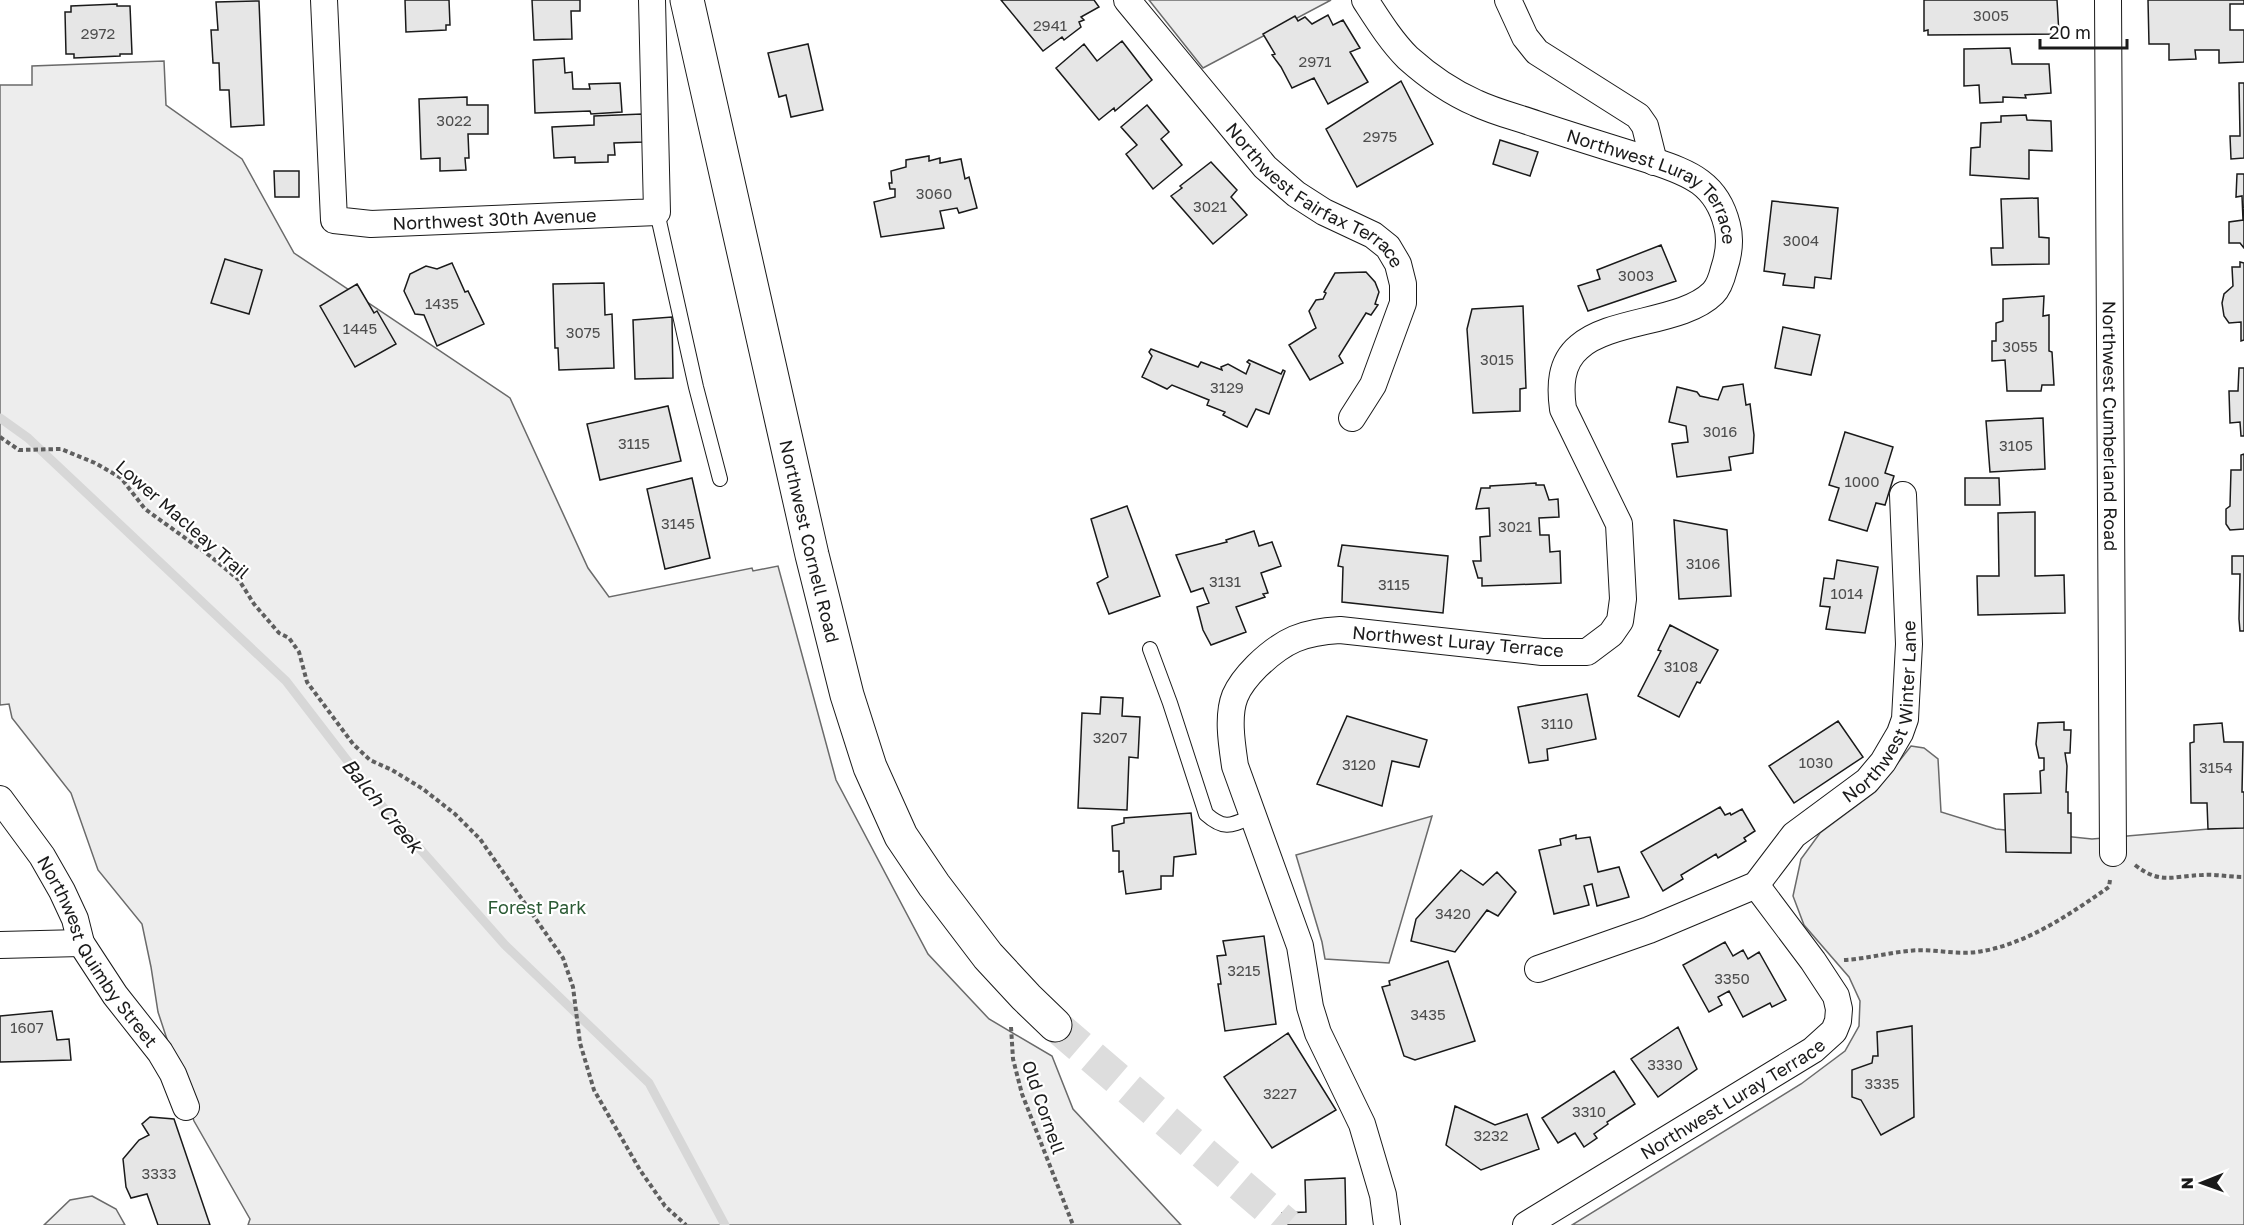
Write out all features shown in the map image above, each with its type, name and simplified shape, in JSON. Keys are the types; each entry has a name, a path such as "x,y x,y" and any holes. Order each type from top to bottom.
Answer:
{"main road":[{"name":"Northwest Cornell Road","path":"687,0 799,497 859,738 883,800 901,836 988,956 1055,1025"}],"street":[{"name":"Northwest 30th Avenue","path":"324,0 334,220 371,224 657,212"},
{"path":"652,0 657,212"},
{"name":"Northwest Fairfax Terrace","path":"1127,0 1265,167 1296,194 1324,212 1372,235 1388,247 1398,264 1403,284 1403,303 1373,385 1352,418"},
{"name":"Northwest Luray Terrace","path":"1365,0 1389,37 1409,58 1443,84 1475,103 1654,162 1702,182 1714,194 1724,210 1730,234 1728,258 1714,292 1700,303 1598,336 1580,346 1569,357 1563,373 1560,390 1563,410 1619,524 1623,599 1620,621 1611,634 1587,652 1542,652 1340,630 1314,632 1294,638 1274,649 1245,678 1234,697 1230,734 1235,766 1300,946 1310,1007 1318,1033 1362,1124 1383,1195 1387,1225"},
{"path":"1508,0 1525,37 1537,52 1638,116 1645,126 1654,162"},
{"name":"Northwest Cumberland Road","path":"2108,0 2113,853"},
{"name":"Northwest Winter Lane","path":"1756,885 1794,835 1867,781 1883,762 1900,734 1905,719 1909,644 1904,495"},
{"name":"Northwest Quimby Street","path":"0,799 42,856 75,919 81,942 115,995 160,1052 173,1074 186,1107"},
{"path":"1538,969 1649,930 1756,885"},
{"name":"Northwest Luray Terrace","path":"1526,1225 1826,1040 1838,1021 1839,1009 1836,996 1814,960 1756,885"},
{"path":"0,945 81,942"}],"lane":[{"path":"657,212 696,387 720,479"},
{"path":"1150,649 1206,814 1217,824 1232,825 1253,816"}],"path":[{"name":"Lower Macleay Trail","path":"0,437 19,450 61,449 95,463 121,478 145,509 239,580 254,604 279,633 289,638 299,652 307,682 353,744 370,760 423,789 455,814 480,839 563,958 573,987 580,1043 594,1090 640,1170 665,1206 686,1225"},
{"path":"1814,960 1847,960 1910,950 1977,952 2005,945 2055,921 2109,887 2113,853 2132,862 2147,874 2160,879 2202,875 2244,878"},
{"name":"Old Cornell","path":"1026,997 1012,1020 1016,1073 1073,1225"}],"shaded area":[{"path":"1149,0 1331,0 1203,68"},
{"name":"Forest Park","path":"164,61 166,105 242,159 294,253 510,398 588,568 609,597 752,568 753,571 778,566 836,780 928,954 989,1019 1052,1056 1073,1109 1181,1225 248,1225 250,1219 194,1121 158,1012 142,924 98,870 71,793 12,718 9,704 0,705 0,85 32,85 32,66"},
{"path":"1911,746 1924,748 1938,759 1941,812 1996,829 2092,839 2244,826 2244,1225 1572,1225 1801,1084 1845,1051 1859,1026 1860,1001 1849,977 1804,925 1793,896 1801,859 1820,833 1875,792"},
{"path":"1432,816 1389,963 1325,959 1296,855"},
{"path":"92,1196 116,1209 125,1225 44,1225 70,1200"}],"building":[{"path":"405,0 449,0 450,25 446,25 446,30 406,32"},
{"path":"532,0 580,0 580,11 571,11 572,39 534,40"},
{"path":"1001,0 1094,0 1099,7 1081,17 1084,20 1079,22 1081,27 1064,40 1062,37 1043,51"},
{"path":"1924,0 2057,0 2059,34 1928,35 1928,30 1924,31"},
{"path":"2148,0 2244,0 2244,4 2230,4 2230,30 2244,30 2244,62 2219,63 2219,50 2195,50 2196,59 2169,60 2169,44 2149,44"},
{"path":"259,1 264,125 231,127 229,90 220,90 219,63 213,63 211,30 218,30 216,2"},
{"path":"117,4 117,6 130,6 132,54 74,58 74,54 66,54 65,12 71,12 71,6"},
{"path":"1328,15 1333,25 1343,20 1360,48 1350,52 1368,82 1328,104 1314,78 1292,88 1272,55 1275,54 1263,34 1295,16 1298,21 1305,17 1312,24"},
{"path":"1122,41 1152,80 1115,111 1114,108 1099,120 1056,68 1084,44 1097,61"},
{"path":"808,44 823,110 791,117 786,95 779,97 768,53"},
{"path":"2010,48 2012,64 2049,64 2051,93 2025,95 2026,98 2003,97 2003,102 1980,103 1979,85 1964,86 1964,49"},
{"path":"564,58 565,73 572,72 573,89 590,89 589,84 620,83 622,112 535,113 533,60"},
{"path":"1401,81 1433,144 1357,187 1326,129"},
{"path":"2239,83 2244,83 2244,158 2231,159 2230,136 2240,136"},
{"path":"467,97 467,105 488,105 488,134 468,134 469,158 465,158 466,170 440,171 440,158 421,159 419,99"},
{"path":"1147,105 1169,132 1161,139 1182,165 1153,189 1126,154 1137,145 1121,127"},
{"path":"642,114 644,142 614,143 615,155 608,155 608,162 575,163 575,157 554,158 552,127 594,125 594,116"},
{"path":"2026,115 2027,120 2051,121 2052,151 2029,150 2029,179 1970,175 1971,148 1980,147 1981,123 2001,122 2001,116"},
{"path":"1500,140 1538,152 1530,176 1493,164"},
{"path":"929,156 929,161 940,158 940,163 961,159 965,179 969,177 977,208 959,213 957,208 940,211 944,228 881,237 874,202 895,197 895,189 890,189 889,183 892,183 891,171 906,167 906,160"},
{"path":"1211,162 1237,190 1231,197 1247,215 1213,244 1171,196"},
{"path":"274,171 299,171 299,197 275,197"},
{"path":"2237,174 2244,174 2244,248 2240,243 2229,243 2229,222 2243,220 2242,196 2236,197"},
{"path":"2038,198 2039,237 2049,238 2049,264 1992,265 1991,248 2003,248 2001,199"},
{"path":"1772,201 1838,208 1831,279 1815,277 1814,288 1783,285 1785,274 1764,271"},
{"path":"1661,245 1676,281 1588,311 1578,286 1600,279 1597,270"},
{"path":"225,259 262,270 249,314 211,303"},
{"path":"2240,262 2244,263 2244,340 2241,341 2241,322 2229,323 2224,316 2222,303 2224,294 2233,286 2232,267 2240,267"},
{"path":"452,263 465,292 468,291 484,324 437,346 424,315 415,314 404,291 410,274 426,266 437,269"},
{"path":"1366,272 1375,282 1379,292 1375,304 1378,305 1371,315 1366,313 1339,356 1343,363 1310,380 1289,345 1316,328 1309,311 1316,300 1323,299 1326,293 1324,292 1335,273"},
{"path":"604,283 605,315 612,314 614,368 559,370 558,348 555,348 553,284"},
{"path":"357,284 374,313 377,311 396,344 355,367 320,306"},
{"path":"2044,296 2043,316 2049,315 2049,351 2052,352 2054,385 2042,385 2041,391 2007,391 2005,360 1992,361 1992,341 1996,341 1996,323 2003,321 2003,299"},
{"path":"1523,306 1526,388 1520,389 1520,411 1473,413 1467,329 1472,309"},
{"path":"672,317 673,378 635,379 633,320"},
{"path":"1783,327 1820,335 1811,375 1775,368"},
{"path":"1151,349 1198,367 1201,362 1222,370 1221,367 1228,364 1246,374 1250,364 1247,362 1249,360 1281,374 1283,370 1285,371 1269,414 1256,409 1247,427 1223,415 1225,412 1207,405 1209,400 1172,385 1167,389 1142,377 1152,356 1149,352"},
{"path":"2239,368 2244,368 2244,436 2241,436 2240,422 2230,423 2229,391 2238,391"},
{"path":"1743,384 1746,405 1750,404 1754,435 1753,453 1729,457 1731,470 1677,477 1672,444 1688,442 1686,426 1669,422 1677,387 1718,400 1723,387"},
{"path":"668,406 681,461 600,480 587,424"},
{"path":"2043,418 2045,469 1990,472 1986,421"},
{"path":"1845,432 1893,447 1885,473 1894,476 1885,505 1876,503 1867,531 1829,520 1839,488 1829,485"},
{"path":"2244,454 2244,529 2230,530 2226,524 2226,509 2230,506 2231,470 2241,470 2241,455"},
{"path":"692,478 710,558 665,569 647,489"},
{"path":"1965,478 1999,478 2000,505 1965,505"},
{"path":"1536,483 1536,485 1544,485 1549,500 1558,499 1559,517 1539,518 1540,535 1549,535 1550,552 1560,551 1561,583 1482,586 1482,578 1478,578 1473,561 1481,561 1480,537 1490,536 1489,508 1476,509 1481,488"},
{"path":"1127,506 1160,596 1109,614 1097,583 1108,577 1091,519"},
{"path":"2035,512 2035,576 2064,575 2065,613 1978,615 1977,576 1999,576 1998,513"},
{"path":"1674,520 1727,530 1731,596 1679,599"},
{"path":"1254,531 1259,546 1272,542 1281,566 1261,573 1268,593 1263,594 1265,597 1236,607 1246,632 1211,645 1203,630 1197,607 1209,603 1203,588 1191,592 1176,555 1227,542 1226,540"},
{"path":"1342,545 1448,556 1443,613 1342,602 1343,567 1338,566"},
{"path":"2232,556 2244,556 2244,631 2240,631 2239,619 2240,574 2232,574"},
{"path":"1837,560 1878,567 1865,633 1826,629 1830,607 1820,606 1824,578 1834,579"},
{"path":"1670,625 1718,650 1700,683 1697,682 1679,717 1638,696 1661,651 1658,650"},
{"path":"1587,694 1596,739 1547,749 1548,760 1529,763 1518,707"},
{"path":"1101,697 1123,698 1122,716 1140,717 1138,758 1129,757 1127,810 1078,808 1082,713 1100,714"},
{"path":"1347,716 1427,740 1419,767 1392,761 1382,806 1317,784"},
{"path":"1838,721 1863,757 1794,803 1769,766"},
{"path":"2064,722 2064,730 2071,730 2070,753 2065,753 2068,813 2071,813 2071,853 2006,852 2004,794 2041,793 2040,771 2044,770 2044,758 2039,758 2036,744 2038,723"},
{"path":"2222,723 2224,742 2243,742 2244,828 2208,829 2207,803 2191,803 2190,743 2194,742 2194,725"},
{"path":"1720,807 1725,815 1730,813 1731,815 1742,809 1755,831 1744,838 1746,841 1718,858 1716,854 1681,875 1683,879 1663,891 1641,852"},
{"path":"1191,813 1196,854 1174,857 1173,876 1161,876 1161,889 1126,894 1123,871 1119,872 1119,851 1113,851 1112,826 1124,823 1124,818"},
{"path":"1576,835 1576,839 1590,837 1598,872 1619,867 1629,897 1597,906 1592,884 1584,886 1589,905 1554,914 1539,850 1561,845 1560,839"},
{"path":"1461,870 1483,885 1497,872 1516,892 1498,916 1487,910 1455,952 1411,941 1416,919"},
{"path":"1264,936 1276,1024 1225,1031 1218,984 1221,984 1217,956 1226,955 1223,941"},
{"path":"1725,942 1733,956 1743,950 1748,959 1759,952 1786,1000 1772,1007 1770,1003 1743,1017 1729,991 1718,997 1722,1005 1709,1012 1683,965"},
{"path":"1448,961 1475,1041 1415,1060 1404,1056 1382,987 1390,985 1389,981"},
{"path":"52,1011 57,1040 69,1039 71,1060 0,1062 0,1016"},
{"path":"1912,1026 1914,1117 1881,1135 1861,1100 1852,1097 1852,1070 1872,1063 1873,1056 1878,1056 1877,1032"},
{"path":"1678,1027 1697,1069 1658,1097 1631,1059"},
{"path":"1288,1033 1336,1110 1272,1148 1224,1077"},
{"path":"1614,1071 1635,1104 1607,1122 1608,1124 1594,1134 1597,1138 1584,1147 1575,1133 1558,1143 1542,1118"},
{"path":"1455,1106 1495,1125 1527,1114 1539,1149 1481,1170 1446,1145"},
{"path":"150,1117 174,1119 210,1225 158,1225 147,1194 131,1198 126,1187 123,1159 139,1140 149,1135 142,1124"},
{"path":"1345,1178 1346,1225 1282,1225 1282,1213 1306,1212 1305,1180"}],"waterway":[{"name":"Balch Creek","path":"0,418 28,438 286,681 383,807 505,945 649,1083 725,1225"}],"tunnel":[{"path":"1055,1025 1287,1225"}]}
